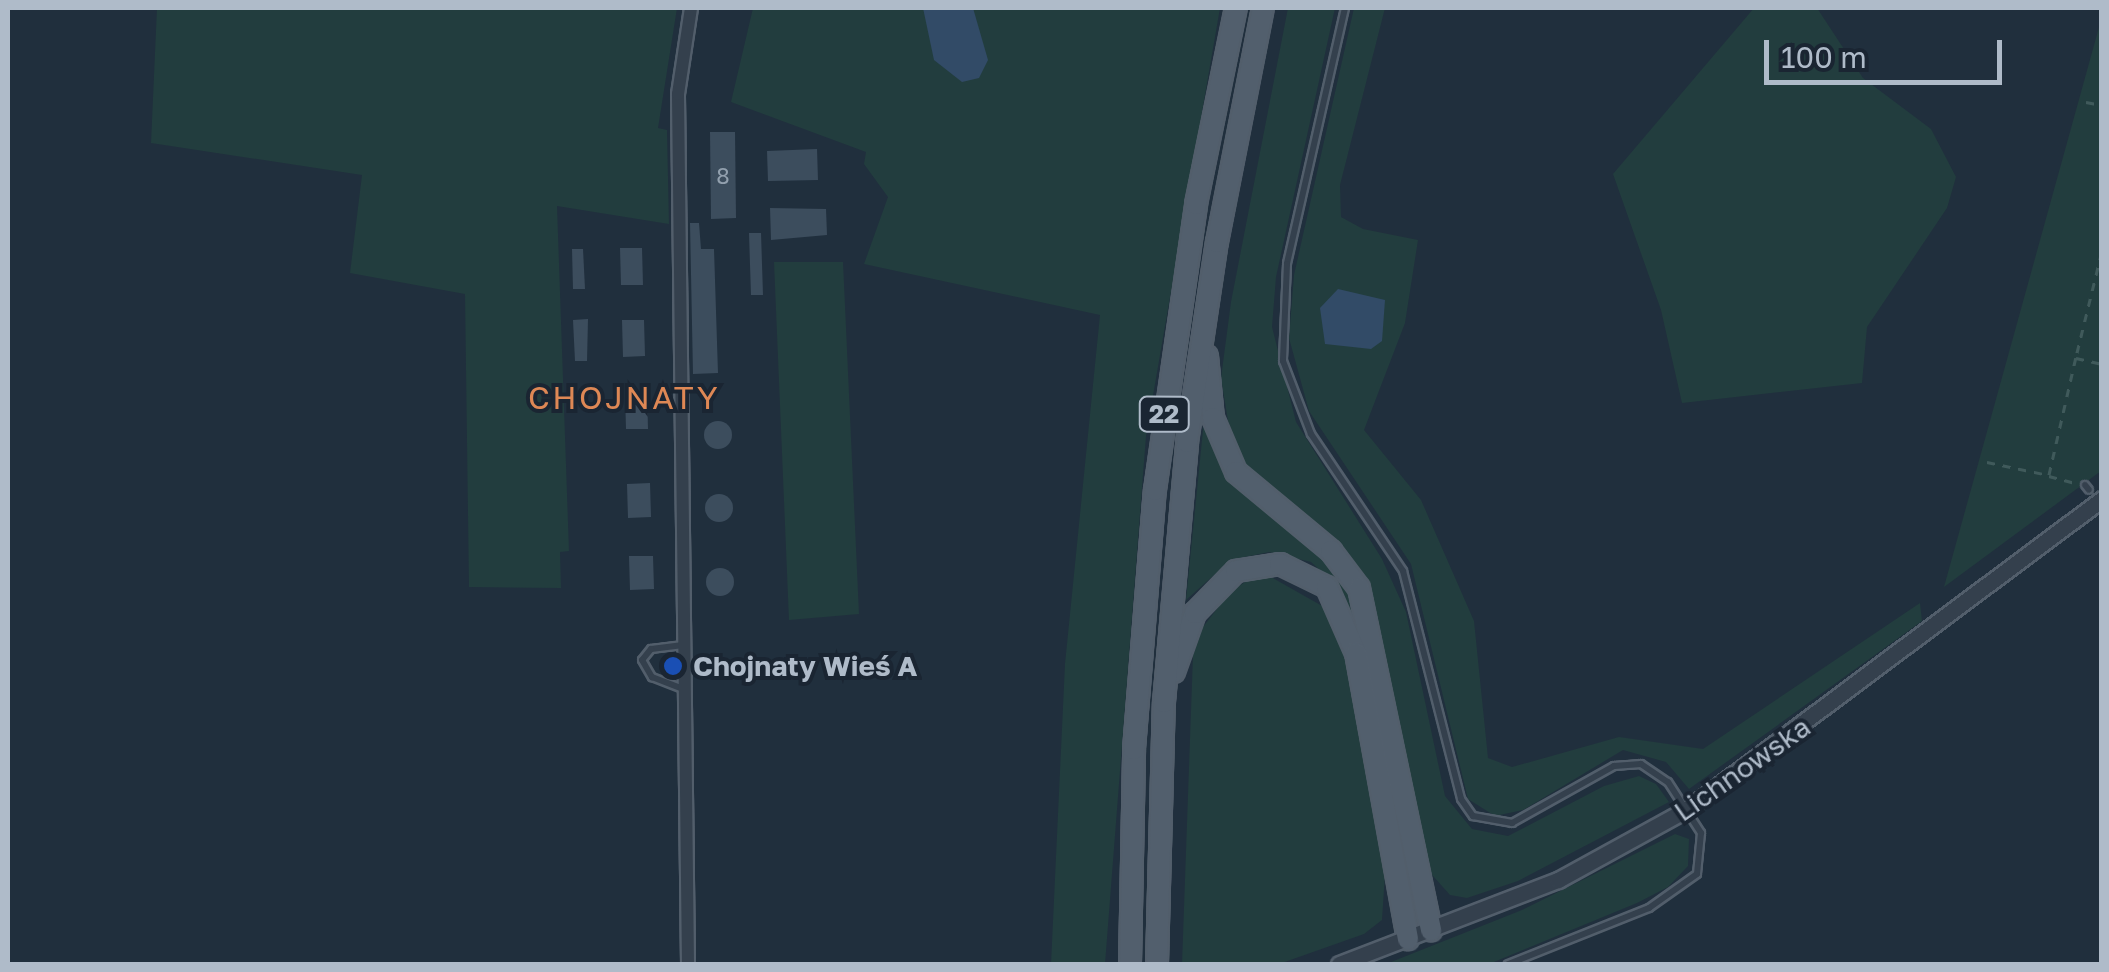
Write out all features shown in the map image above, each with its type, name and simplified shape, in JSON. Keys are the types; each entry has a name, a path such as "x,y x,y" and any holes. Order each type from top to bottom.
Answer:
{"main road":[{"name":"22","path":"1130,964 1134,750 1154,490 1192,221 1236,8"},
{"name":"22","path":"1157,964 1164,702 1204,319 1263,8"},
{"path":"1204,319 1212,418 1226,455 1254,491 1340,560 1366,607 1431,931"},
{"name":"22","path":"1164,702 1202,601 1236,572 1280,564 1326,587 1356,652 1408,939"}],"street":[{"path":"688,964 678,94 691,8"},
{"name":"Lichnowska","path":"1340,964 1558,880 1686,809 2092,491"}],"lane":[{"path":"1346,8 1287,264 1283,361 1311,434 1403,571 1460,798 1474,816 1512,823 1628,764 1655,770 1700,833 1697,874 1649,908 1508,964"},
{"path":"683,644 651,650 642,660 652,678 683,689"}],"path":[{"path":"2086,102 2102,105"},
{"path":"2049,476 2102,252"},
{"path":"2076,358 2102,364"},
{"path":"1987,462 2049,476 2092,491"}],"green space":[{"path":"157,8 677,8 658,128 667,130 669,224 557,206 569,551 560,552 561,588 469,587 465,294 350,273 362,175 151,143"},
{"path":"753,8 1220,8 1146,436 1105,964 1051,964 1065,664 1100,315 864,264 888,197 864,164 866,152 731,102"},
{"path":"1288,8 1335,8 1276,277 1272,327 1296,422 1382,559 1406,612 1445,796 1472,829 1508,836 1604,786 1639,776 1656,784 1669,802 1518,881 1467,898 1450,895 1425,867 1370,585 1341,544 1248,470 1229,427 1221,378 1231,302"},
{"path":"1354,8 1385,8 1340,185 1341,217 1363,229 1418,240 1405,323 1364,430 1421,500 1474,621 1488,758 1512,767 1619,737 1703,749 1920,603 1922,621 1689,789 1666,762 1623,750 1523,810 1495,816 1468,799 1411,564 1309,411 1289,338 1294,275"},
{"path":"1754,8 1817,8 1863,78 1931,129 1956,177 1947,208 1867,327 1862,383 1682,403 1661,310 1613,174"},
{"path":"2101,20 2101,471 1944,587"},
{"path":"774,262 843,262 859,614 789,620"},
{"path":"1204,420 1215,453 1240,489 1318,548 1352,591 1404,844 1355,621 1334,583 1311,562 1269,552 1231,560 1186,600"},
{"path":"1271,577 1324,607 1343,647 1385,874 1382,920 1364,934 1279,964 1182,964 1193,655 1203,627 1230,592 1248,580"},
{"path":"1675,834 1689,839 1688,866 1668,887 1637,903 1489,964 1386,964 1522,910"}],"water":[{"path":"923,8 973,8 988,60 979,78 962,82 934,60"},
{"path":"1338,289 1385,300 1382,341 1371,349 1325,344 1320,308"}],"building":[{"path":"710,132 735,132 736,218 711,219"},
{"path":"817,149 818,180 768,181 767,151"},
{"path":"770,208 826,209 827,235 771,240"},
{"path":"690,223 699,223 701,249 714,249 718,373 693,374"},
{"path":"749,233 761,233 763,295 751,295"},
{"path":"620,248 642,248 643,285 621,285"},
{"path":"572,249 583,249 585,289 573,289"},
{"path":"588,319 587,361 575,361 573,320"},
{"path":"622,320 644,320 645,356 623,357"},
{"path":"647,392 648,429 626,429 625,393"},
{"path":"718,421 728,425 732,435 728,445 718,449 708,445 704,435 708,425"},
{"path":"650,483 651,517 628,518 627,484"},
{"path":"719,494 729,498 733,508 729,518 719,522 709,518 705,508 709,498"},
{"path":"629,556 653,556 654,589 630,590"},
{"path":"720,568 730,572 734,582 730,592 720,596 710,592 706,582 710,572"}],"place":[{"name":"Chojnaty Wieś A","path":"673,666"}],"district":[{"name":"CHOJNATY","path":"624,397"}]}
